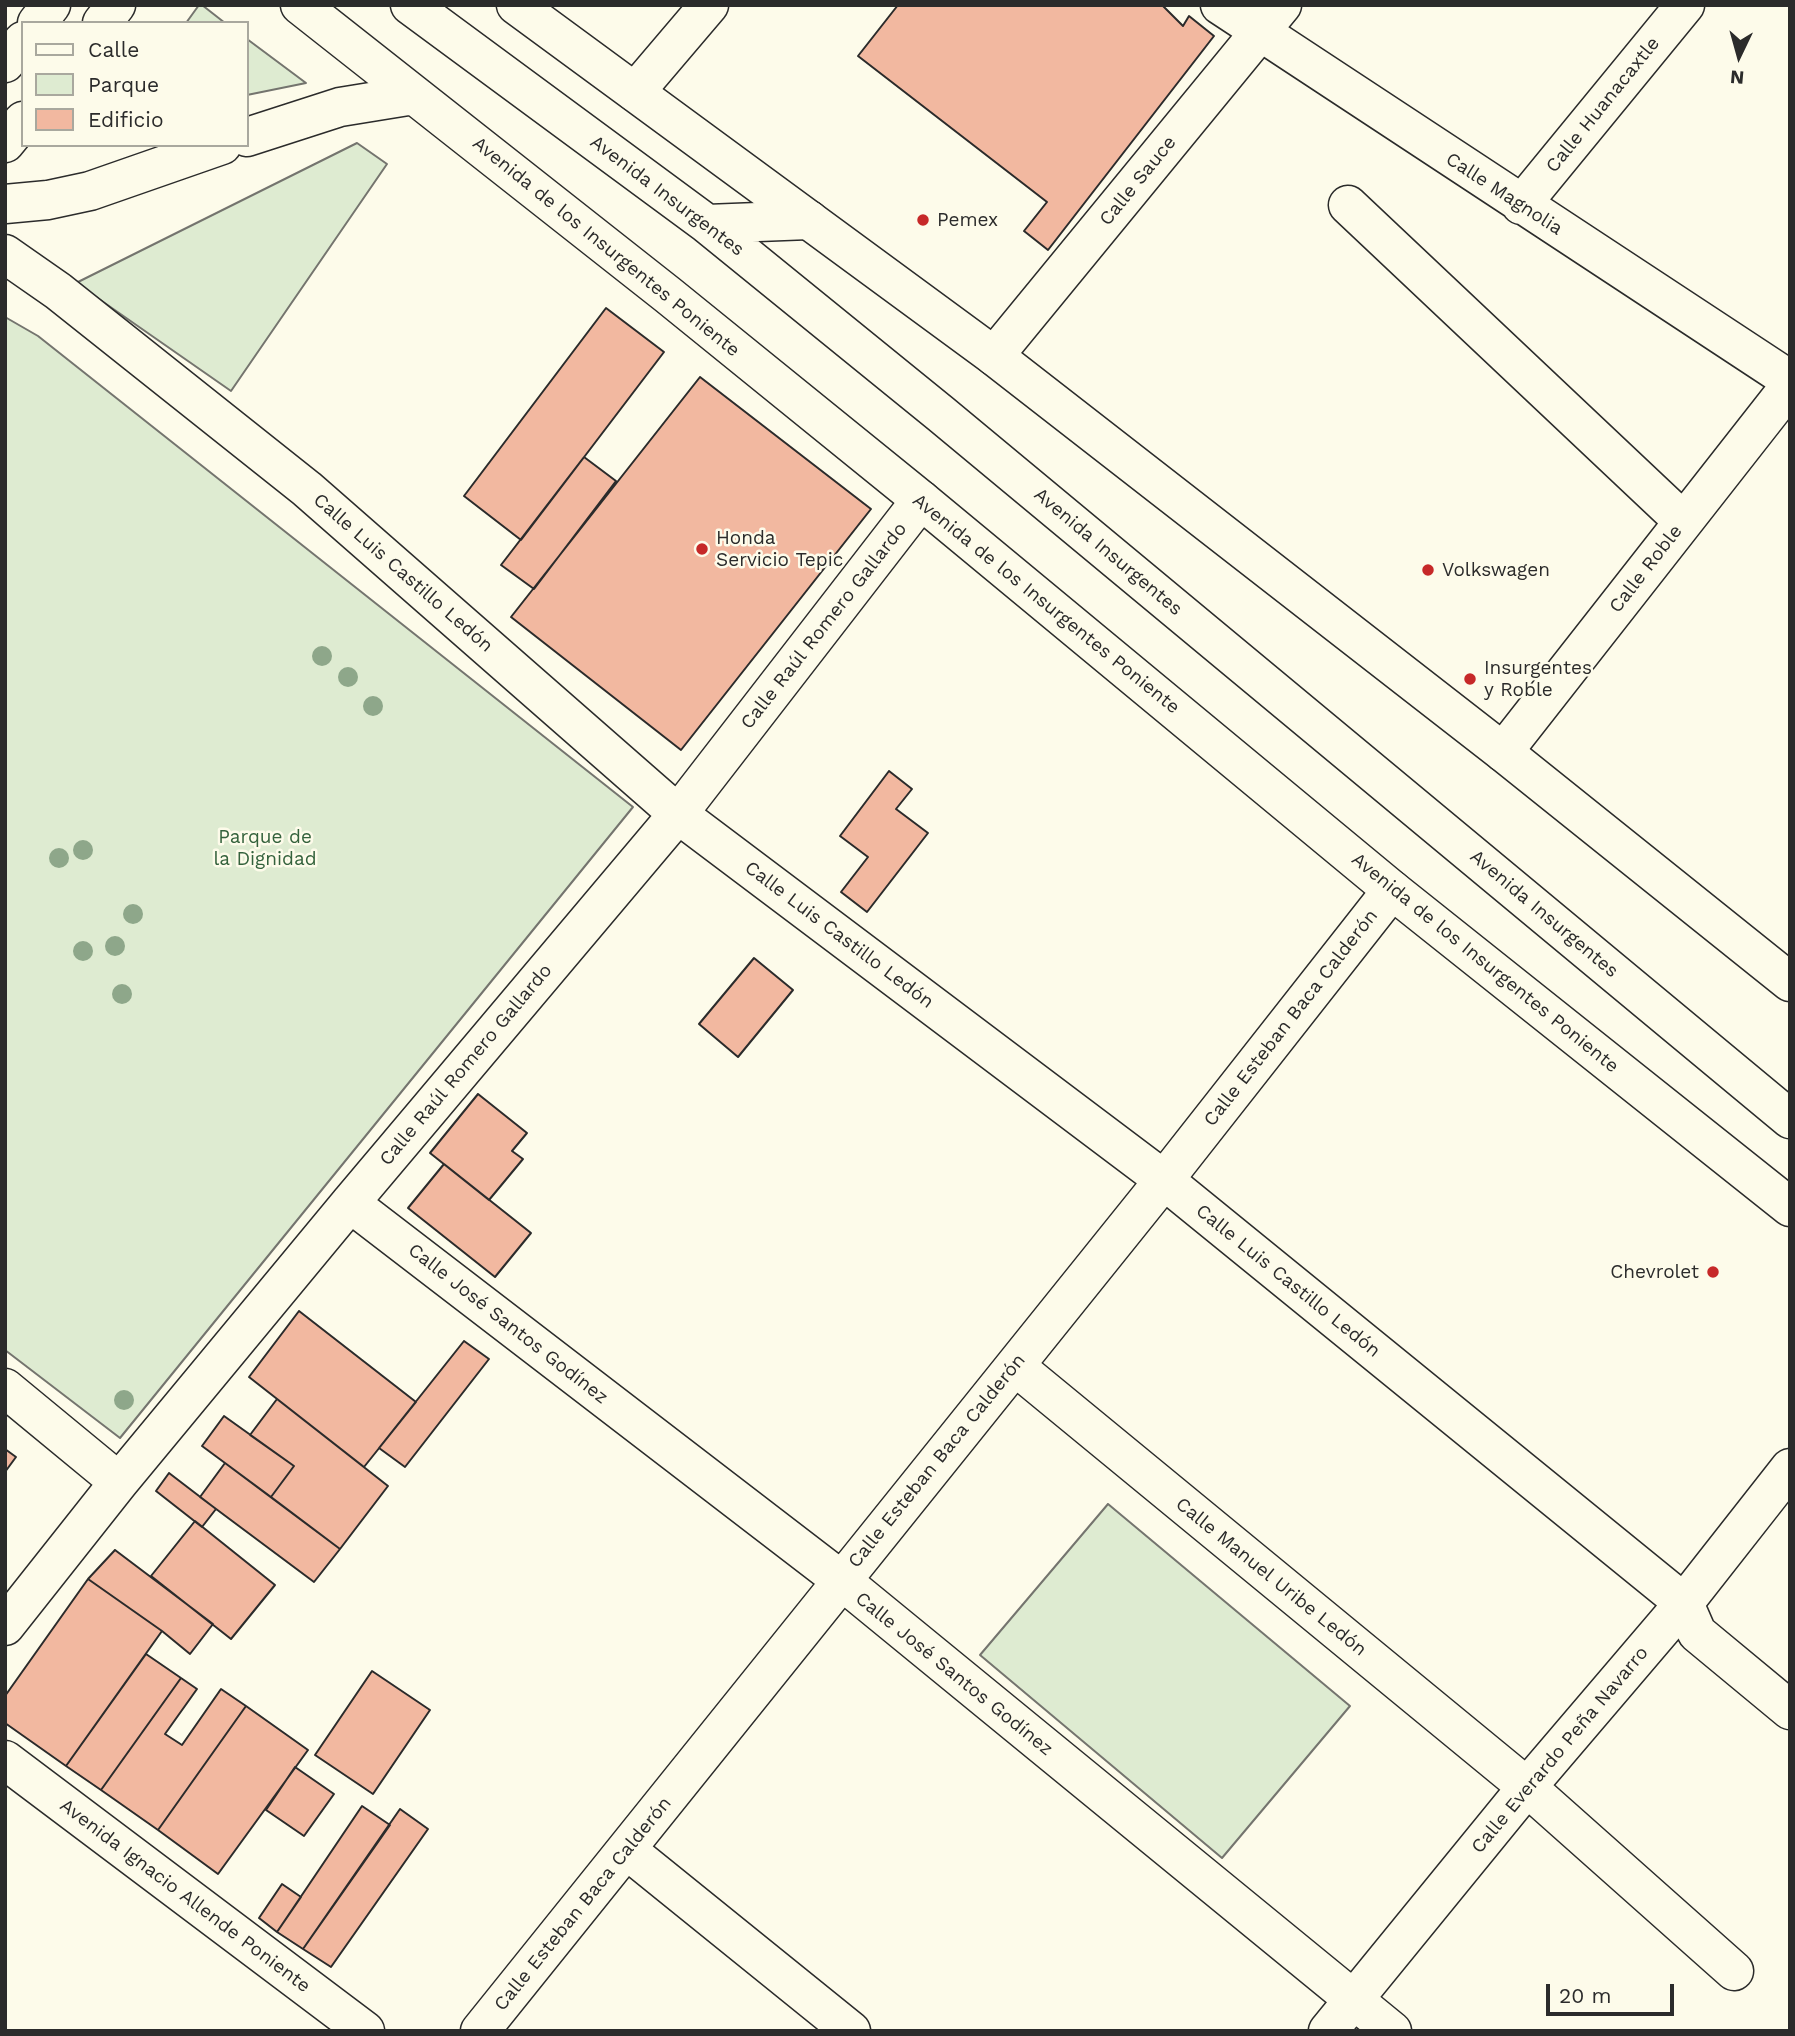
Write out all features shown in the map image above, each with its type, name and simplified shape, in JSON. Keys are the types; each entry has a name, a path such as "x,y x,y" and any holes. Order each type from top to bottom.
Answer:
{"main road":[{"path":"39,21 51,5"},
{"path":"104,21 116,5"},
{"name":"Avenida de los Insurgentes Poniente","path":"300,5 668,295 1392,890 1790,1207"},
{"name":"Avenida Insurgentes","path":"410,5 707,224 941,414 1790,1119"},
{"path":"516,5 994,356 1503,752 1790,982"},
{"path":"635,92 709,5"},
{"name":"Calle Magnolia","path":"1220,5 1270,19 1521,205 1790,380"},
{"name":"Calle Huanacaxtle","path":"1521,205 1685,5"},
{"name":"Calle Sauce","path":"994,356 1270,19"},
{"path":"5,63 21,43"},
{"path":"248,137 340,107 414,94"},
{"path":"5,143 21,123"},
{"path":"5,204 48,200 90,191 216,147"},
{"path":"1348,205 1683,521"},
{"path":"707,224 809,220"},
{"name":"Calle Luis Castillo Ledón","path":"5,254 58,291 307,489 678,814 1164,1180 1684,1603"},
{"name":"Calle Roble","path":"1503,752 1790,386"},
{"name":"Calle Raúl Romero Gallardo","path":"5,1626 119,1482 350,1203 678,814 920,500"},
{"name":"Calle Esteban Baca Calderón","path":"480,2031 1164,1180 1392,890"},
{"name":"Calle José Santos Godínez","path":"350,1203 841,1580 1392,2031"},
{"name":"Calle Manuel Uribe Ledón","path":"1014,1366 1527,1787 1734,1970"},
{"path":"5,1388 119,1482"},
{"name":"Calle Everardo Peña Navarro","path":"1328,2031 1527,1787 1684,1603 1790,1468"},
{"path":"1684,1603 1697,1633 1790,1710"},
{"name":"Avenida Ignacio Allende Poniente","path":"5,1760 322,2018 365,2031"},
{"path":"627,1850 851,2031"}],"green space":[{"path":"199,5 202,5 222,21 187,21"},
{"path":"248,40 306,83 248,95"},
{"path":"357,143 387,164 231,391 76,283"},
{"name":"Parque de la Dignidad","path":"5,317 38,336 633,807 120,1438 5,1350"},
{"path":"1108,1504 1350,1706 1222,1858 980,1655"}],"building":[{"path":"898,5 1162,5 1183,26 1189,16 1214,36 1048,250 1024,231 1047,202 858,56"},
{"path":"606,308 664,352 521,540 464,496"},
{"name":"Honda Servicio Tepic","path":"700,377 871,509 681,750 511,617"},
{"path":"584,457 616,481 534,589 501,565"},
{"path":"889,771 912,789 896,809 928,833 867,912 841,892 868,857 840,836"},
{"path":"754,958 793,990 738,1057 699,1024"},
{"path":"478,1094 527,1133 512,1151 523,1159 489,1200 430,1153"},
{"path":"444,1164 531,1233 495,1277 408,1208"},
{"path":"299,1311 416,1402 364,1467 249,1377"},
{"path":"464,1341 489,1359 405,1467 379,1448"},
{"path":"277,1399 388,1486 340,1549 271,1497 294,1466 250,1435"},
{"path":"224,1416 294,1466 271,1497 202,1446"},
{"path":"5,1449 16,1457 5,1472"},
{"path":"225,1463 340,1549 314,1582 200,1497"},
{"path":"169,1473 216,1509 202,1527 156,1491"},
{"path":"195,1521 275,1585 231,1639 151,1576"},
{"path":"115,1550 213,1624 190,1654 88,1579"},
{"path":"88,1579 162,1631 66,1766 5,1723 5,1696"},
{"path":"146,1654 181,1678 101,1790 66,1766"},
{"path":"372,1671 430,1710 373,1794 315,1755"},
{"path":"181,1678 197,1689 165,1734 182,1745 221,1689 246,1706 158,1830 101,1790"},
{"path":"246,1706 308,1750 218,1874 158,1830"},
{"path":"295,1767 334,1794 304,1836 266,1810"},
{"path":"362,1806 390,1825 303,1949 277,1932"},
{"path":"400,1809 428,1829 331,1967 303,1949"},
{"path":"282,1884 301,1897 277,1932 259,1918"}],"place":[{"name":"Pemex","path":"923,220"},
{"name":"Honda Servicio Tepic","path":"702,549"},
{"name":"Volkswagen","path":"1428,570"},
{"name":"Insurgentes y Roble","path":"1470,679"},
{"name":"Chevrolet","path":"1713,1272"}]}
